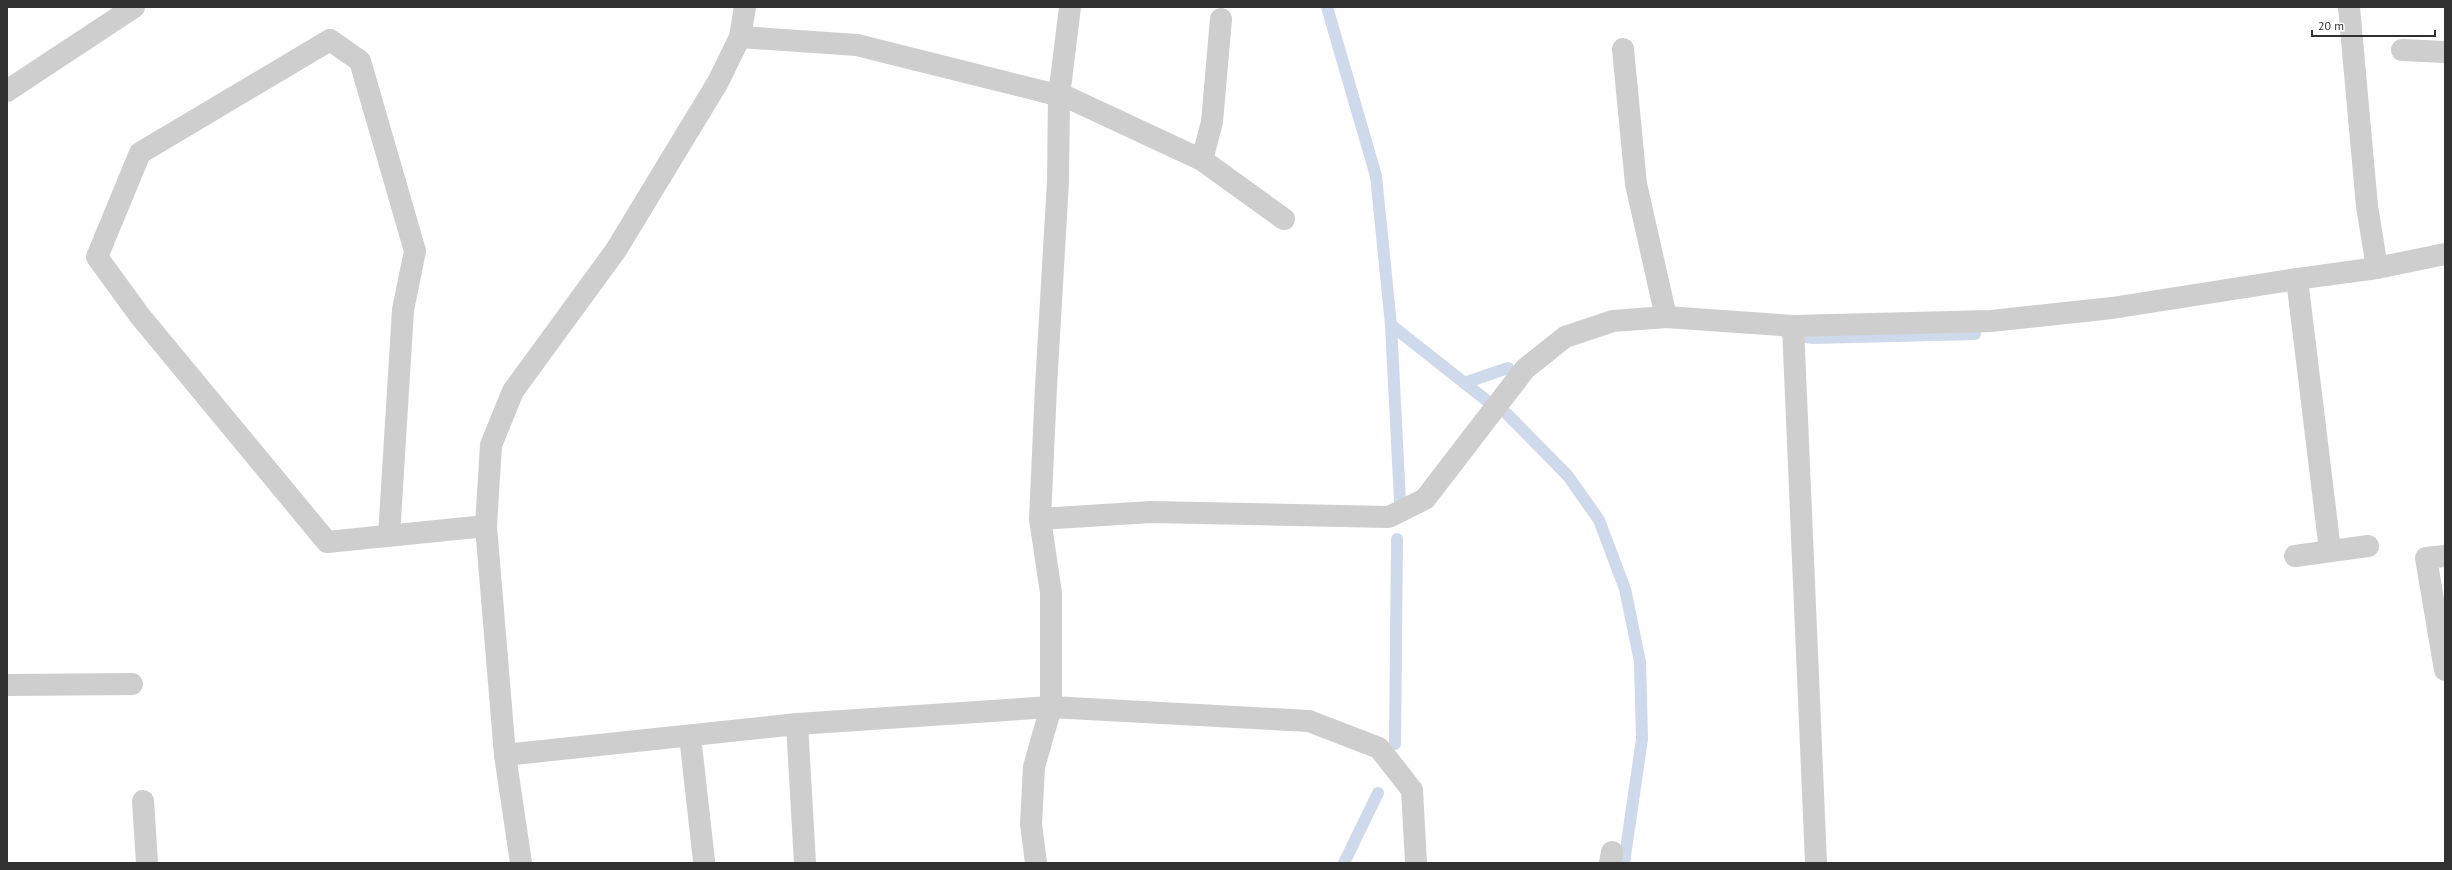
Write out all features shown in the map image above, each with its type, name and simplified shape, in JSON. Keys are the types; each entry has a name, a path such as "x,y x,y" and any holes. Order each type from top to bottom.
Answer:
{"street":[{"path":"7,91 134,7"},
{"path":"520,863 505,755 486,526 491,445 513,391 616,250 718,82 740,37 745,7"},
{"path":"1036,863 1031,824 1034,767 1051,707 1051,593 1040,519 1058,181 1059,96 1070,7"},
{"path":"2349,7 2368,206 2377,268"},
{"path":"1202,160 1212,122 1221,18"},
{"path":"740,37 857,45 1069,98 1202,160 1284,219"},
{"path":"389,536 403,310 415,251 360,61 330,40 140,153 97,257 140,316 327,542 389,536 486,526"},
{"path":"1624,49 1636,184 1666,317"},
{"path":"2402,50 2445,52"},
{"path":"1040,519 1151,512 1389,517 1425,499 1525,369 1565,337 1613,321 1666,317 1793,333 1991,321 2112,308 2296,278 2377,268 2445,254"},
{"path":"2296,278 2330,550"},
{"path":"1793,333 1816,863"},
{"path":"2295,556 2368,546"},
{"path":"2445,556 2426,558 2445,670"},
{"path":"7,685 132,684"},
{"path":"505,755 797,724 1051,707 1309,721 1379,748 1412,790 1416,863"},
{"path":"797,724 805,863"},
{"path":"690,736 704,861"},
{"path":"143,801 146,863"}],"waterway":[{"path":"1327,7 1376,176 1391,325 1486,400"},
{"path":"1391,325 1400,501"},
{"path":"1788,335 1814,338 1975,334"},
{"path":"1464,383 1508,368"},
{"path":"1507,414 1568,476 1599,520 1625,589 1640,662 1642,739 1624,863"},
{"path":"1395,744 1397,539"},
{"path":"1344,863 1378,793"}]}
